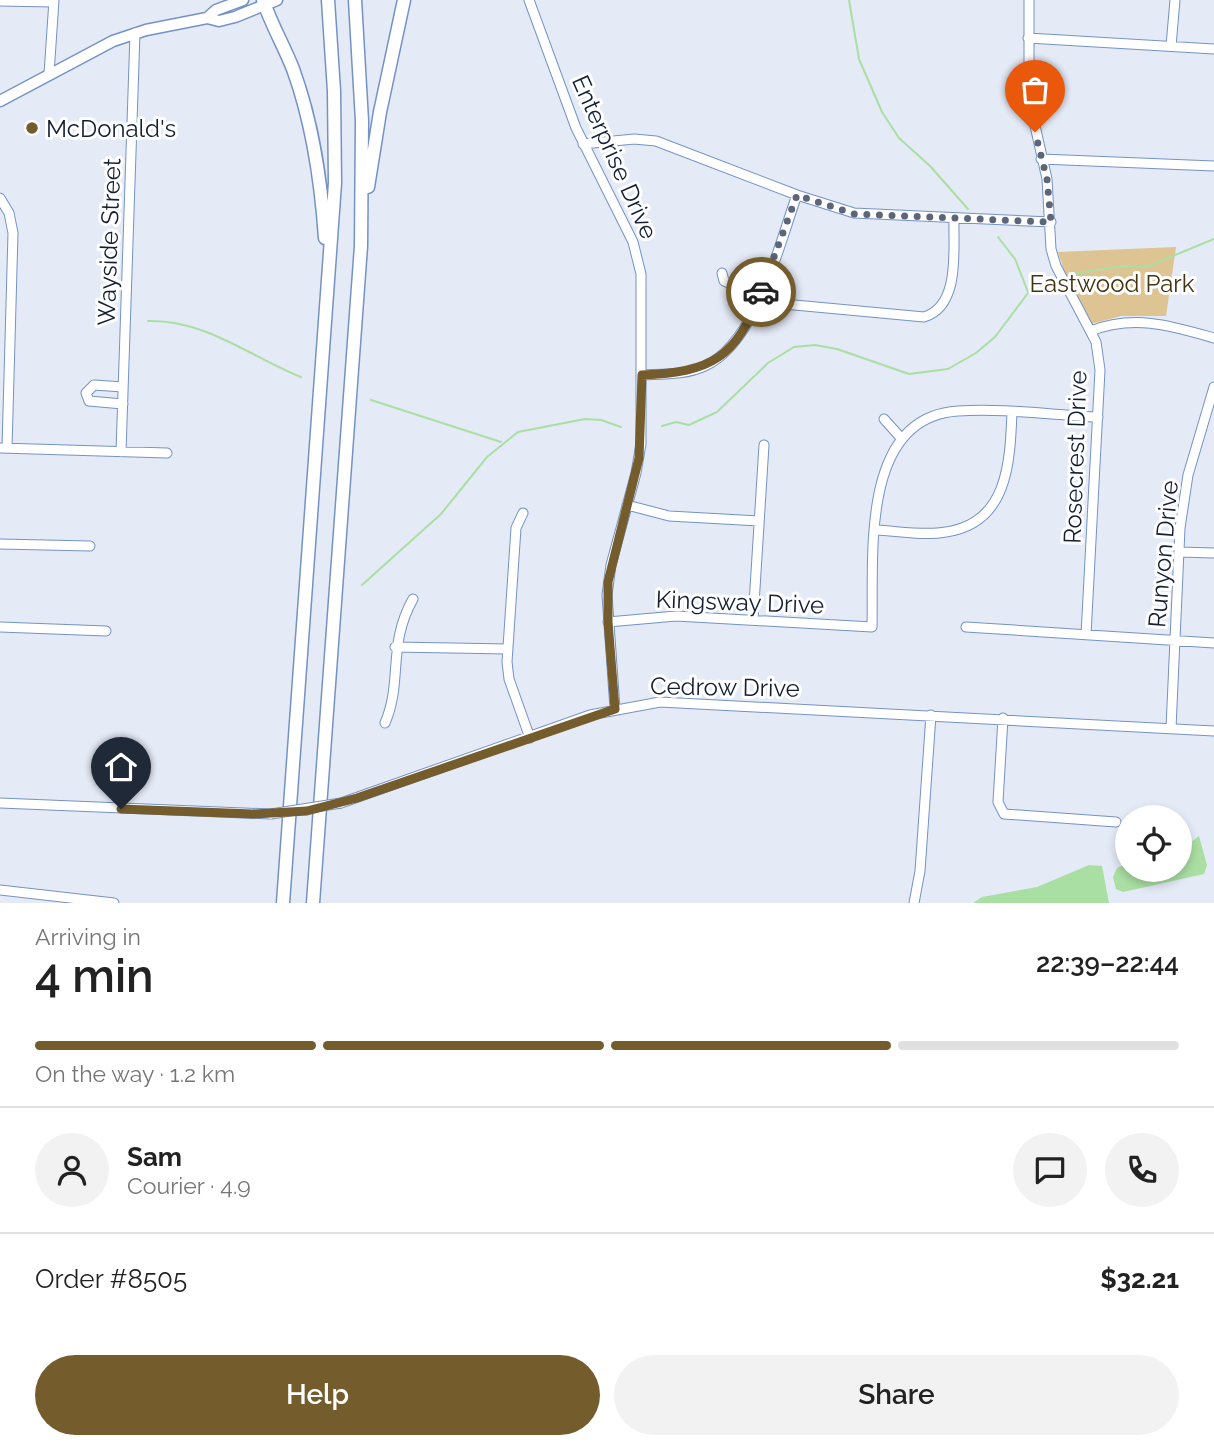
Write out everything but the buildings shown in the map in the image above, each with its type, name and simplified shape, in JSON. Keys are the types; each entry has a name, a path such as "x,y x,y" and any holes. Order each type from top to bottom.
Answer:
{"highway":[{"path":"283,903 336,152 328,0"},
{"path":"313,903 360,246 362,121 355,0"},
{"path":"360,246 376,132 404,0"},
{"path":"268,2 293,69 311,129 319,174 328,275"}],"main road":[{"path":"207,18 216,10 243,0"},
{"path":"0,101 104,44 135,33 207,18 219,21 268,2"}],"street":[{"name":"Enterprise Drive","path":"529,0 583,144 628,228 638,257 642,287 641,444 611,565 608,622 615,709"},
{"name":"Rosecrest Drive","path":"1029,0 1029,99 1047,179 1051,249 1056,266 1096,342 1100,370 1086,635"},
{"path":"1171,46 1175,0"},
{"path":"0,1 53,1 49,74"},
{"name":"Wayside Street","path":"121,452 135,33"},
{"path":"1028,38 1214,49"},
{"path":"583,144 634,139 656,141 854,214 1051,222"},
{"path":"1041,159 1214,166"},
{"path":"642,375 687,372 718,359 743,334 797,195"},
{"path":"0,198 9,213 13,233 4,448 167,453"},
{"path":"722,273 724,281 773,303 831,311 919,317 930,315 942,306 948,294 954,218"},
{"path":"1091,331 1121,322 1159,323 1214,338"},
{"path":"123,387 94,385 86,393 89,401 123,404"},
{"name":"Runyon Drive","path":"1171,728 1179,552 1188,475 1214,387"},
{"path":"1012,412 1009,470 993,503 982,516 967,526 944,533 876,530 881,479 902,439 925,420 957,411 1012,412 1098,417"},
{"path":"884,419 902,439"},
{"path":"752,620 764,445"},
{"path":"627,505 668,516 759,521"},
{"path":"523,513 516,528 508,649 509,679 530,738"},
{"name":"Kingsway Drive","path":"608,622 676,616 872,627 876,530"},
{"path":"0,544 90,546"},
{"path":"1179,552 1214,553"},
{"path":"385,723 392,702 395,647 402,620 413,599"},
{"path":"0,627 106,631"},
{"path":"966,627 1214,643"},
{"path":"395,647 508,649"},
{"name":"Cedrow Drive","path":"0,803 271,814 341,803 615,709 682,702 1214,731"},
{"path":"914,903 920,871 931,715"},
{"path":"1003,718 998,802 1004,814 1115,822"},
{"path":"0,890 114,903"}],"green space":[{"name":"Eastwood Park","path":"1176,247 1166,316 1121,316 1091,324 1066,276 1058,252"}],"shaded area":[{"path":"1199,836 1207,865 1204,874 1192,877 1192,842"},
{"path":"1089,865 1102,866 1109,903 973,903 982,897 1037,887"},
{"path":"1115,872 1115,882 1168,882 1123,892 1116,889 1113,877"}],"waterway":[{"path":"849,0 859,59 882,112 899,138 930,166 968,209"},
{"path":"998,237 1015,259 1028,292"},
{"path":"1070,274 1124,266 1146,267 1214,239"},
{"path":"662,426 676,422 689,425 717,412 768,363 794,347 815,345 837,349 909,374 948,369 976,353 995,337 1028,293 1052,283"},
{"path":"148,321 169,322 208,333 301,377"},
{"path":"371,400 501,442"},
{"path":"362,585 441,514 487,457 518,432 585,419 601,420 621,427"}],"way so far":[{"path":"761,292 797,195 854,214 1051,222 1047,179 1035,132"}],"place":[{"name":"McDonald's","path":"32,128"}],"route":[{"path":"121,809 253,814 307,811 357,798 590,715 615,709 607,594 617,537 639,458 642,375 687,372 718,359 743,334 761,292"}]}
